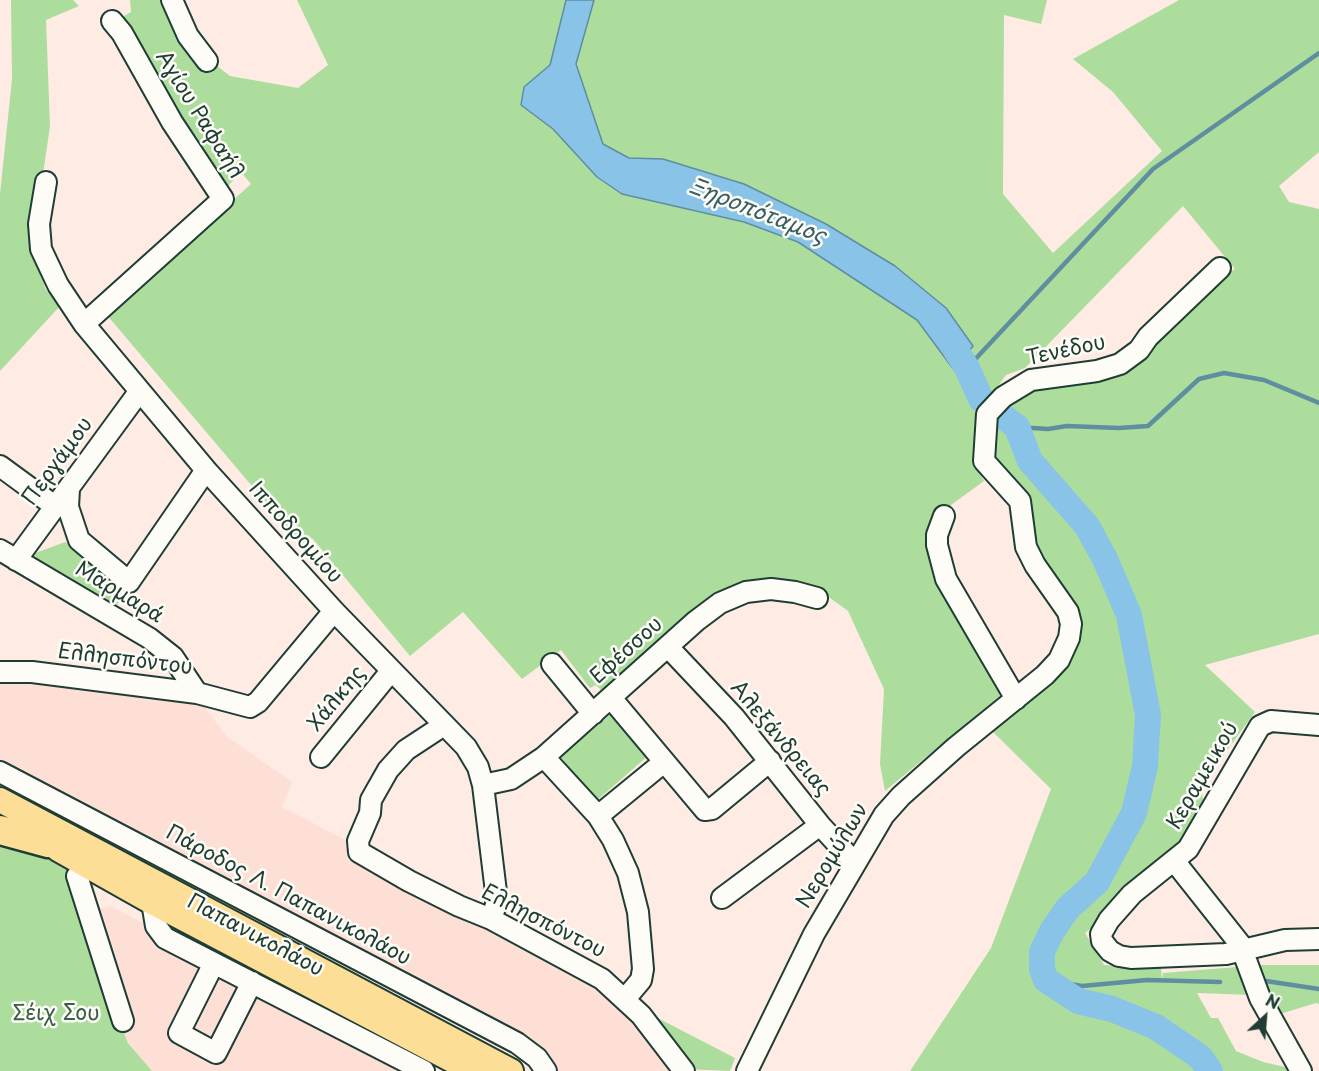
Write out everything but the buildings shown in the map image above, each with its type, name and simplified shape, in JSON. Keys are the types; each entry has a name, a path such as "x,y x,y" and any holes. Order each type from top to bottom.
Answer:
{"highway":[{"path":"0,830 48,843"}],"main road":[{"name":"Παπανικολάου","path":"0,800 511,1071"},
{"name":"Παπανικολάου","path":"0,818 152,902 473,1071"}],"street":[{"path":"172,0 189,36 207,61"},
{"name":"Αγίου Ραφαήλ","path":"84,324 224,199 168,116 122,33 112,21"},
{"name":"Ιπποδρομίου","path":"46,183 39,224 41,249 58,285 84,324 206,470 334,611 444,725 478,766 483,785 496,898 491,919"},
{"name":"Τενέδου","path":"1038,682 1055,665 1065,650 1070,635 1071,621 1065,607 1041,575 1026,547 1020,501 984,461 987,414 1003,397 1031,380 1097,371 1120,364 1139,350 1148,338 1220,268"},
{"name":"Περγάμου","path":"8,555 56,507 139,392"},
{"path":"0,466 56,507"},
{"path":"69,489 68,507 79,540 129,582 206,470"},
{"path":"944,516 937,535 937,545 946,579 1016,699"},
{"name":"Μαρμαρά","path":"8,555 149,638 172,657 197,693"},
{"name":"Εφέσσου","path":"483,785 511,779 544,757 711,609 738,594 771,589 817,598"},
{"name":"Ελλησπόντου","path":"0,672 32,672 197,693 242,707 253,706 334,611"},
{"name":"Αλεξάνδρειας","path":"668,647 734,717 820,825 854,862"},
{"path":"552,664 593,714"},
{"name":"Χάλκης","path":"321,757 391,671"},
{"name":"Νερομύλων","path":"747,1071 795,970 875,828 896,801 962,742 1038,682"},
{"path":"611,698 701,807 708,811 770,761"},
{"name":"Κεραμεικού","path":"1243,951 1178,958 1131,958 1116,955 1107,947 1101,934 1109,920 1132,894 1175,862 1193,843 1260,726 1271,721 1319,725"},
{"name":"Ελλησπόντου","path":"444,725 405,750 388,770 371,800 370,813 357,847 363,856 590,971 626,999 684,1071"},
{"path":"544,757 598,816 621,855 639,912 642,976 626,999"},
{"path":"598,816 664,762"},
{"name":"Πάροδος Λ. Παπανικολάου","path":"0,772 517,1043 537,1058 546,1071"},
{"path":"722,898 820,825"},
{"path":"1175,862 1230,930 1243,951 1260,998 1301,1071"},
{"path":"77,876 123,1021"},
{"path":"152,902 154,922 161,934 424,1071"},
{"path":"1243,951 1289,940 1319,939"},
{"path":"214,963 179,1033 216,1053 252,982"}],"shaded area":[{"path":"0,677 200,701 226,736 292,782 282,807 581,962 686,1071 548,1071 0,771"},
{"path":"111,906 426,1071 152,1071 128,1042 109,996 90,911"}],"green space":[{"path":"11,0 73,0 79,6 46,20 50,126 33,242 36,262 46,290 60,306 0,371 0,194 12,79"},
{"path":"130,0 167,0 208,59 230,76 298,88 328,65 297,0 1047,0 1041,24 1004,15 1003,194 1053,253 1162,151 1113,92 1073,59 1179,0 1319,0 1319,152 1279,186 1289,202 1319,209 1319,634 1205,665 1255,712 1201,786 1203,800 1183,842 1171,857 1139,874 1102,919 1085,933 1104,965 1161,968 1162,979 1163,973 1262,965 1319,965 1319,1004 1280,1014 1252,995 1197,993 1211,1018 1218,1018 1236,1051 1263,1062 1289,1068 1291,1071 910,1071 991,948 1051,789 992,731 1052,679 1069,655 1056,585 991,461 990,419 1027,386 1131,364 1145,358 1145,345 1214,282 1235,269 1183,206 1025,368 1006,375 979,414 973,462 984,481 940,513 929,546 943,595 1001,695 885,791 880,764 884,689 848,611 815,587 769,581 605,694 596,685 590,688 561,650 522,679 463,612 410,656 312,538 302,545 106,314 251,184 241,172 228,186 222,185 197,137 172,112 122,17 131,12"},
{"path":"65,542 115,573 120,601 110,612 22,558"},
{"path":"613,712 649,755 596,801 561,757"},
{"name":"Σέιχ Σου","path":"0,837 15,841 66,864 128,1043 152,1071 0,1071"},
{"path":"646,1012 735,1058 730,1071 684,1069"}],"water":[{"path":"566,0 594,0 576,64 603,144 629,158 663,159 744,184 826,224 895,266 946,308 973,346 954,370 917,320 798,242 744,222 622,194 597,177 553,129 521,105 524,87 550,65"}],"waterway":[{"path":"967,368 1153,169 1319,53"},
{"name":"Ξηροπόταμος","path":"944,331 967,368 981,399"},
{"path":"1017,427 1048,429 1067,426 1119,428 1148,426 1199,379 1224,373 1264,380 1319,403"},
{"name":"Ξηροπόταμος","path":"996,411 1017,427 1030,461 1087,526 1105,559 1129,615 1148,715 1145,766 1134,813 1097,882 1068,908 1052,931 1042,952 1042,969 1046,980 1078,1001 1112,1009 1156,1027 1200,1057 1210,1071"},
{"path":"1046,980 1082,986 1147,980 1220,982"},
{"path":"1266,981 1319,989"}]}
